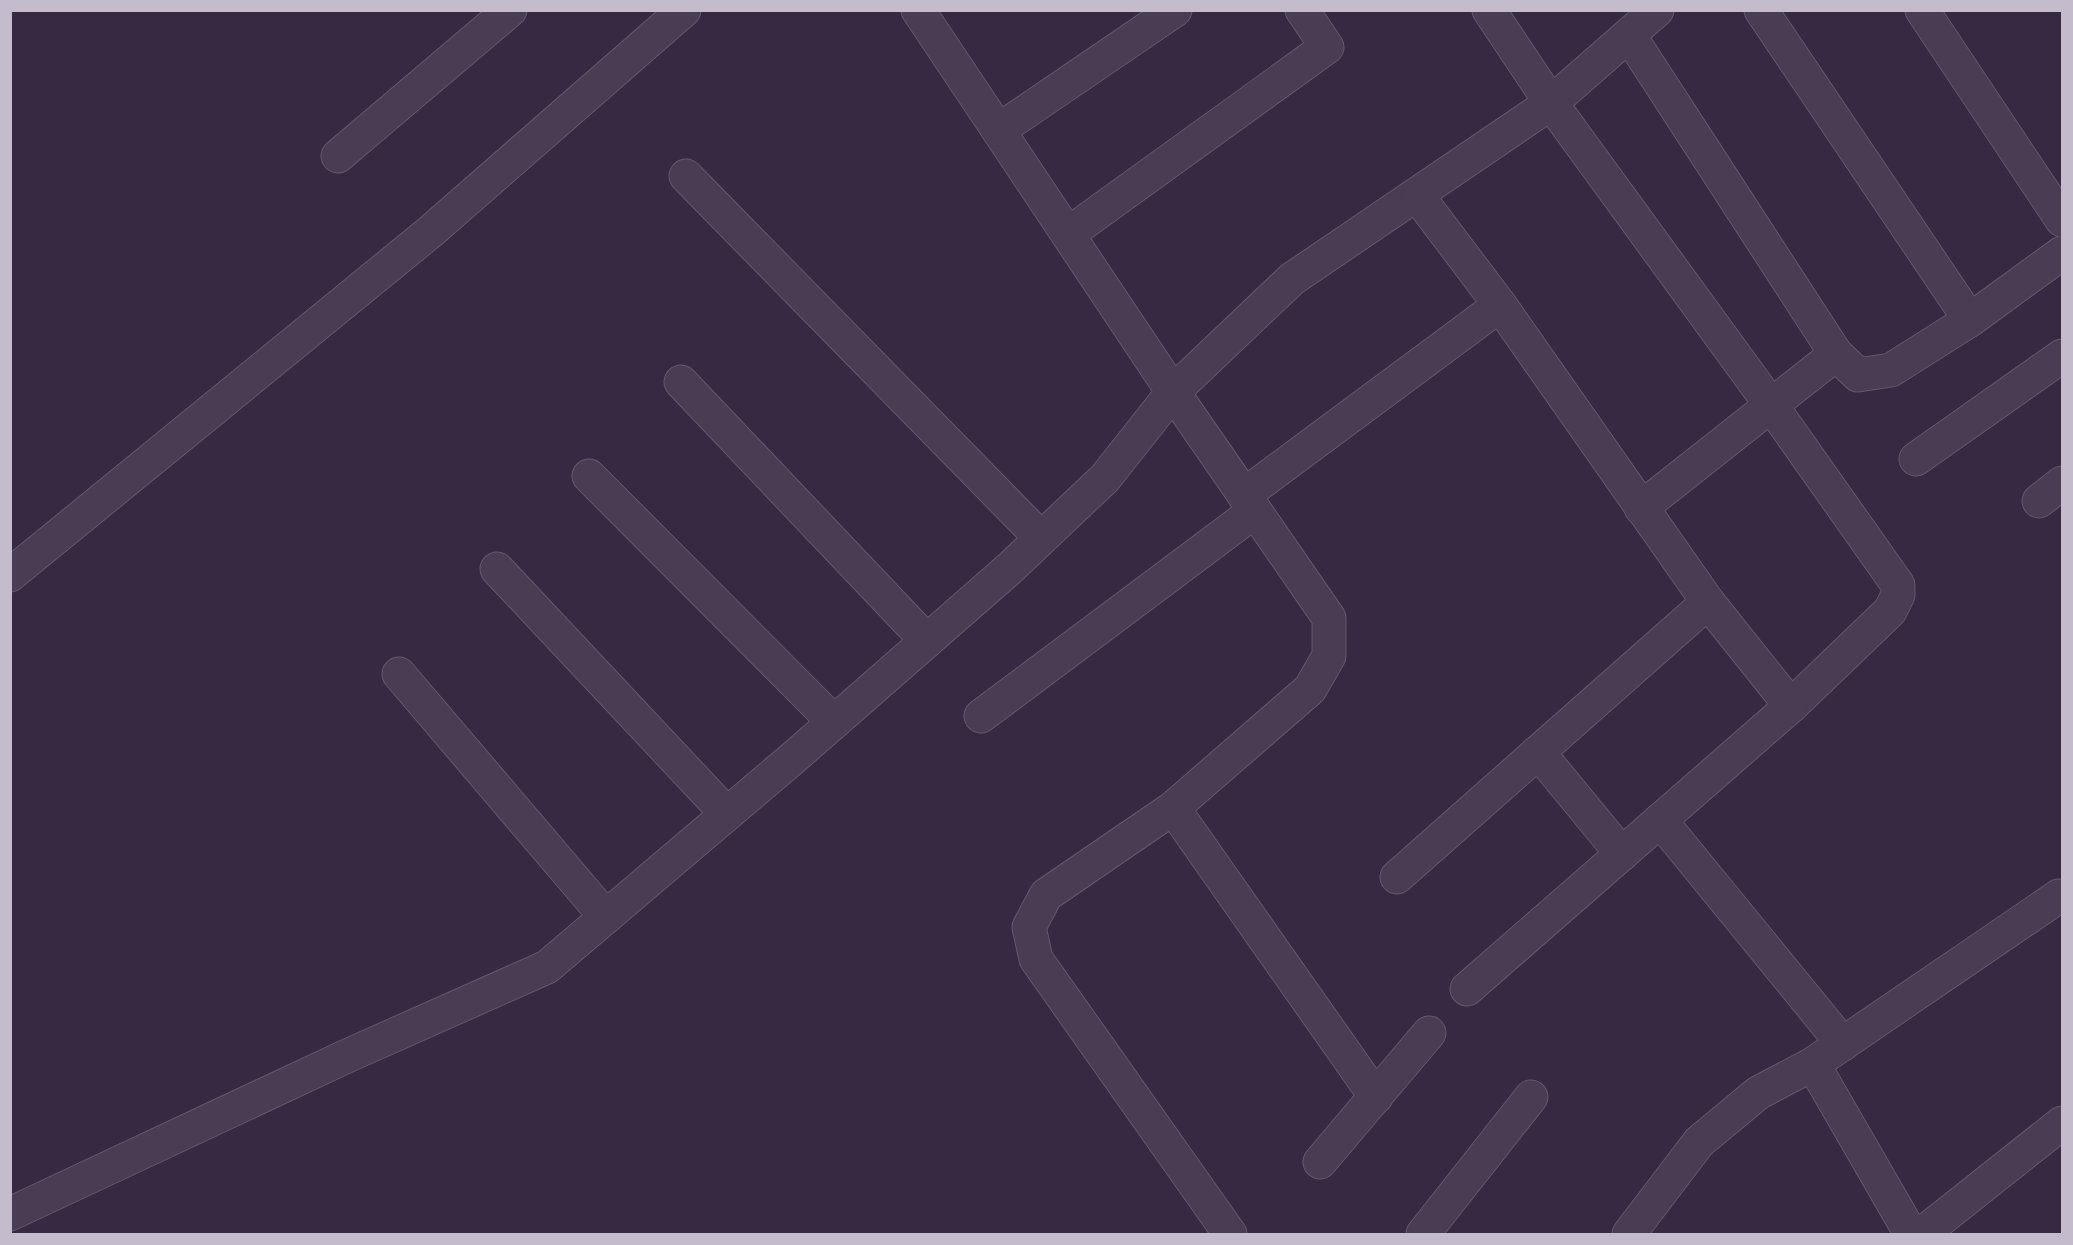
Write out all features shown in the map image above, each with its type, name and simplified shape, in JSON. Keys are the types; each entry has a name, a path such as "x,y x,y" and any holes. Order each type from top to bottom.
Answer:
{"street":[{"path":"338,156 510,10"},
{"path":"10,575 430,232 684,10"},
{"path":"918,10 1173,392 1329,618 1329,656 1310,689 1173,808 1046,895 1029,927 1036,959 1229,1234"},
{"path":"999,130 1175,10"},
{"path":"1068,234 1327,47 1302,10"},
{"path":"1467,989 1791,705 1890,611 1898,595 1898,585 1771,405 1551,103 1489,10"},
{"path":"10,1214 347,1056 548,967 834,722 1041,538 1105,478 1173,392 1292,279 1551,103 1657,10"},
{"path":"1761,10 1970,320"},
{"path":"1922,10 2062,219"},
{"path":"1629,35 1836,354 1858,375 1891,370 1970,320 2062,252"},
{"path":"686,176 1041,538"},
{"path":"1417,195 1500,305 1708,602 1791,705"},
{"path":"981,716 1500,305"},
{"path":"1641,508 1836,354"},
{"path":"1916,459 2062,356"},
{"path":"681,382 927,641"},
{"path":"589,476 834,722"},
{"path":"497,569 727,814"},
{"path":"1397,877 1708,602"},
{"path":"399,674 606,917"},
{"path":"1538,752 1622,854"},
{"path":"1173,808 1376,1096"},
{"path":"1660,820 1843,1044"},
{"path":"1629,1234 1699,1142 1758,1094 1813,1064 2059,896"},
{"path":"1320,1162 1429,1033"},
{"path":"1813,1064 1911,1234"},
{"path":"1423,1234 1531,1097"},
{"path":"1922,1234 2062,1123"}]}
